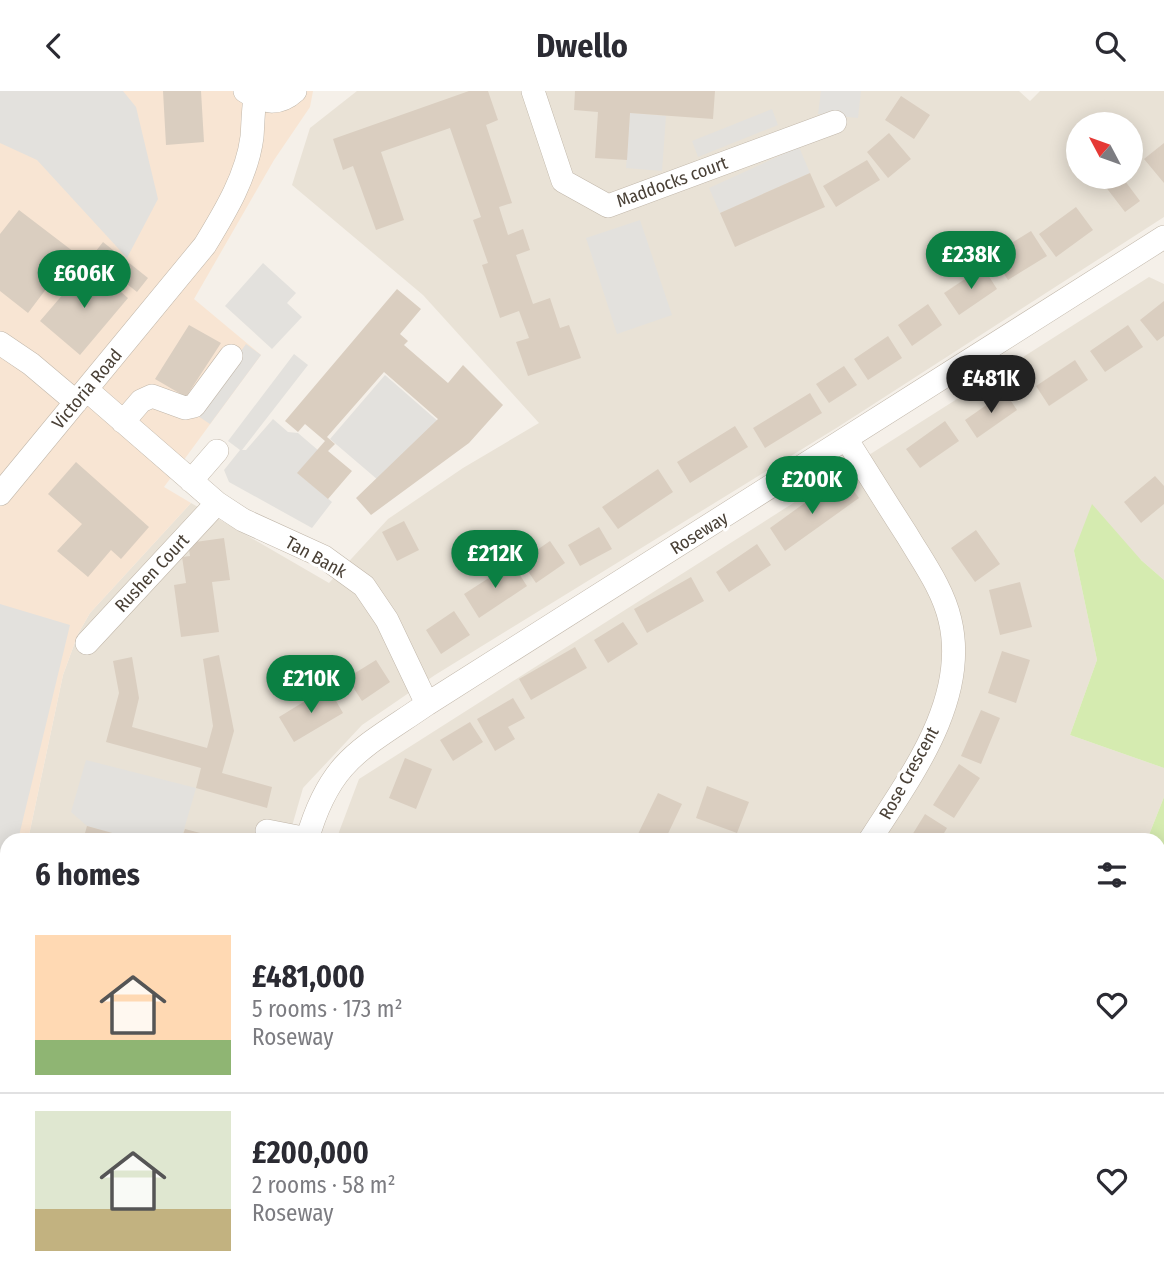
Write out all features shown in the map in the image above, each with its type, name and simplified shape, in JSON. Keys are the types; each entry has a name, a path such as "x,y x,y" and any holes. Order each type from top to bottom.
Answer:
{"street":[{"name":"Victoria Road","path":"0,494 205,244 230,203 252,138 258,97 295,91"},
{"name":"Maddocks court","path":"533,91 563,181 608,207 835,122"},
{"name":"Roseway","path":"309,833 313,818 336,773 353,755 427,704 1164,237"},
{"name":"Tan Bank","path":"0,343 116,416 217,503 243,520 324,557 364,586 387,619 427,704"},
{"path":"116,416 152,396 185,408 194,406 231,356"},
{"name":"Rose Crescent","path":"847,440 938,586 951,621 954,661 947,696 936,728 918,765 874,833"},
{"path":"191,481 217,451"},
{"name":"Rushen Court","path":"86,643 217,503"},
{"path":"267,831 276,833"}],"shaded area":[{"path":"0,91 313,91 310,107 274,160 194,299 261,355 164,487 191,503 90,613 78,634 63,675 29,833 0,833"},
{"path":"0,91 123,91 136,107 158,199 127,258 37,160 0,143"},
{"path":"357,91 1019,91 1030,101 1040,91 1164,91 1164,217 838,427 435,675 362,725 303,788 290,833 29,833 63,675 78,634 90,613 191,503 329,583 388,519 463,468 539,423 423,295 292,185 310,128"},
{"path":"821,91 861,91 858,118 818,114"},
{"path":"772,109 778,125 698,157 692,141"},
{"path":"630,113 666,116 662,171 626,168"},
{"path":"799,147 810,173 720,213 709,188"},
{"path":"640,220 672,315 617,334 586,238"},
{"path":"263,263 296,293 287,303 302,317 272,349 225,306"},
{"path":"1149,277 1164,284 1164,580 1141,560 1074,551 1097,660 1070,735 1164,768 1164,797 1150,833 339,833 359,779"},
{"path":"246,344 261,355 210,424 195,414"},
{"path":"294,354 308,365 242,450 246,450 273,419 288,432 298,433 319,451 300,475 332,502 312,528 229,482 224,470 240,450 228,441"},
{"path":"385,375 448,430 378,480 330,439"},
{"path":"0,604 70,625 20,833 0,833"},
{"path":"86,760 196,788 183,833 112,833 87,826 71,812"}],"green space":[{"path":"1092,504 1141,560 1164,580 1164,768 1070,735 1097,660 1074,551"},
{"path":"1164,797 1164,833 1150,833"}],"building":[{"path":"163,91 201,91 204,142 166,145"},
{"path":"469,91 488,91 498,120 486,125 512,203 499,207 508,235 523,229 530,250 516,255 533,304 550,298 560,328 569,325 581,358 528,376 516,342 529,338 519,311 500,318 482,265 488,263 473,220 481,217 450,128 381,152 404,220 376,230 353,166 343,170 333,139"},
{"path":"575,91 715,91 713,119 630,113 627,160 595,158 598,112 574,110"},
{"path":"901,96 930,115 914,139 885,120"},
{"path":"889,133 911,159 888,178 867,152"},
{"path":"1164,143 1164,183 1144,159"},
{"path":"867,160 880,180 836,207 823,186"},
{"path":"810,173 825,207 735,247 720,213"},
{"path":"1107,189 1131,189 1140,201 1125,212"},
{"path":"1076,207 1093,230 1056,257 1039,234"},
{"path":"19,210 74,252 28,313 0,291 0,234"},
{"path":"1031,231 1047,256 1008,280 992,255"},
{"path":"103,242 148,278 137,292 92,256"},
{"path":"89,264 128,298 80,355 40,321"},
{"path":"983,267 997,289 959,315 944,293"},
{"path":"397,289 421,309 400,334 408,341 404,345 448,383 463,365 503,405 469,443 371,515 356,498 438,419 384,372 327,437 335,444 328,451 352,471 328,499 297,473 325,441 305,424 298,432 285,421"},
{"path":"1164,301 1164,336 1157,341 1140,320"},
{"path":"928,304 942,325 912,346 898,325"},
{"path":"189,325 221,343 186,397 155,379"},
{"path":"1128,325 1143,347 1105,372 1090,351"},
{"path":"888,336 902,358 868,380 854,359"},
{"path":"1075,360 1088,380 1049,406 1036,386"},
{"path":"844,366 857,385 829,403 816,384"},
{"path":"1005,392 1017,410 977,438 965,420"},
{"path":"810,393 822,413 765,448 753,428"},
{"path":"945,421 959,441 920,468 906,449"},
{"path":"735,426 748,447 690,483 677,462"},
{"path":"76,462 149,527 121,559 111,550 88,577 57,551 82,524 48,494"},
{"path":"658,469 673,492 618,529 602,507"},
{"path":"1155,476 1164,486 1164,504 1141,523 1124,502"},
{"path":"831,484 839,496 851,487 859,498 785,551 770,528"},
{"path":"404,521 419,550 397,561 382,532"},
{"path":"599,527 612,549 580,566 568,545"},
{"path":"976,530 1000,564 975,582 951,548"},
{"path":"224,538 230,580 212,582 219,632 181,637 174,585 186,583 182,557 190,556 188,543"},
{"path":"550,541 565,563 536,583 521,561"},
{"path":"757,544 771,565 729,592 716,572"},
{"path":"512,563 527,586 479,618 464,594"},
{"path":"691,577 704,601 647,633 634,609"},
{"path":"1020,582 1032,627 1000,635 989,590"},
{"path":"454,611 470,635 441,654 426,630"},
{"path":"623,622 638,644 608,663 594,640"},
{"path":"575,647 587,668 531,700 519,679"},
{"path":"1002,651 1030,660 1016,703 988,693"},
{"path":"219,655 234,731 222,773 272,787 267,808 196,788 201,768 106,742 119,693 113,661 132,657 139,698 132,727 207,748 213,726 203,659"},
{"path":"376,660 390,682 362,701 347,678"},
{"path":"328,687 343,713 294,742 279,717"},
{"path":"513,698 525,718 508,727 515,739 495,751 477,719"},
{"path":"981,710 1000,718 981,764 961,756"},
{"path":"470,722 483,742 453,761 440,740"},
{"path":"405,758 432,769 416,809 389,798"},
{"path":"959,764 980,778 954,818 933,805"},
{"path":"707,786 749,802 737,833 696,818"},
{"path":"658,793 682,804 668,833 638,833"},
{"path":"925,814 947,828 944,833 913,833"},
{"path":"87,826 112,833 85,833"},
{"path":"185,829 200,833 184,833"}]}
